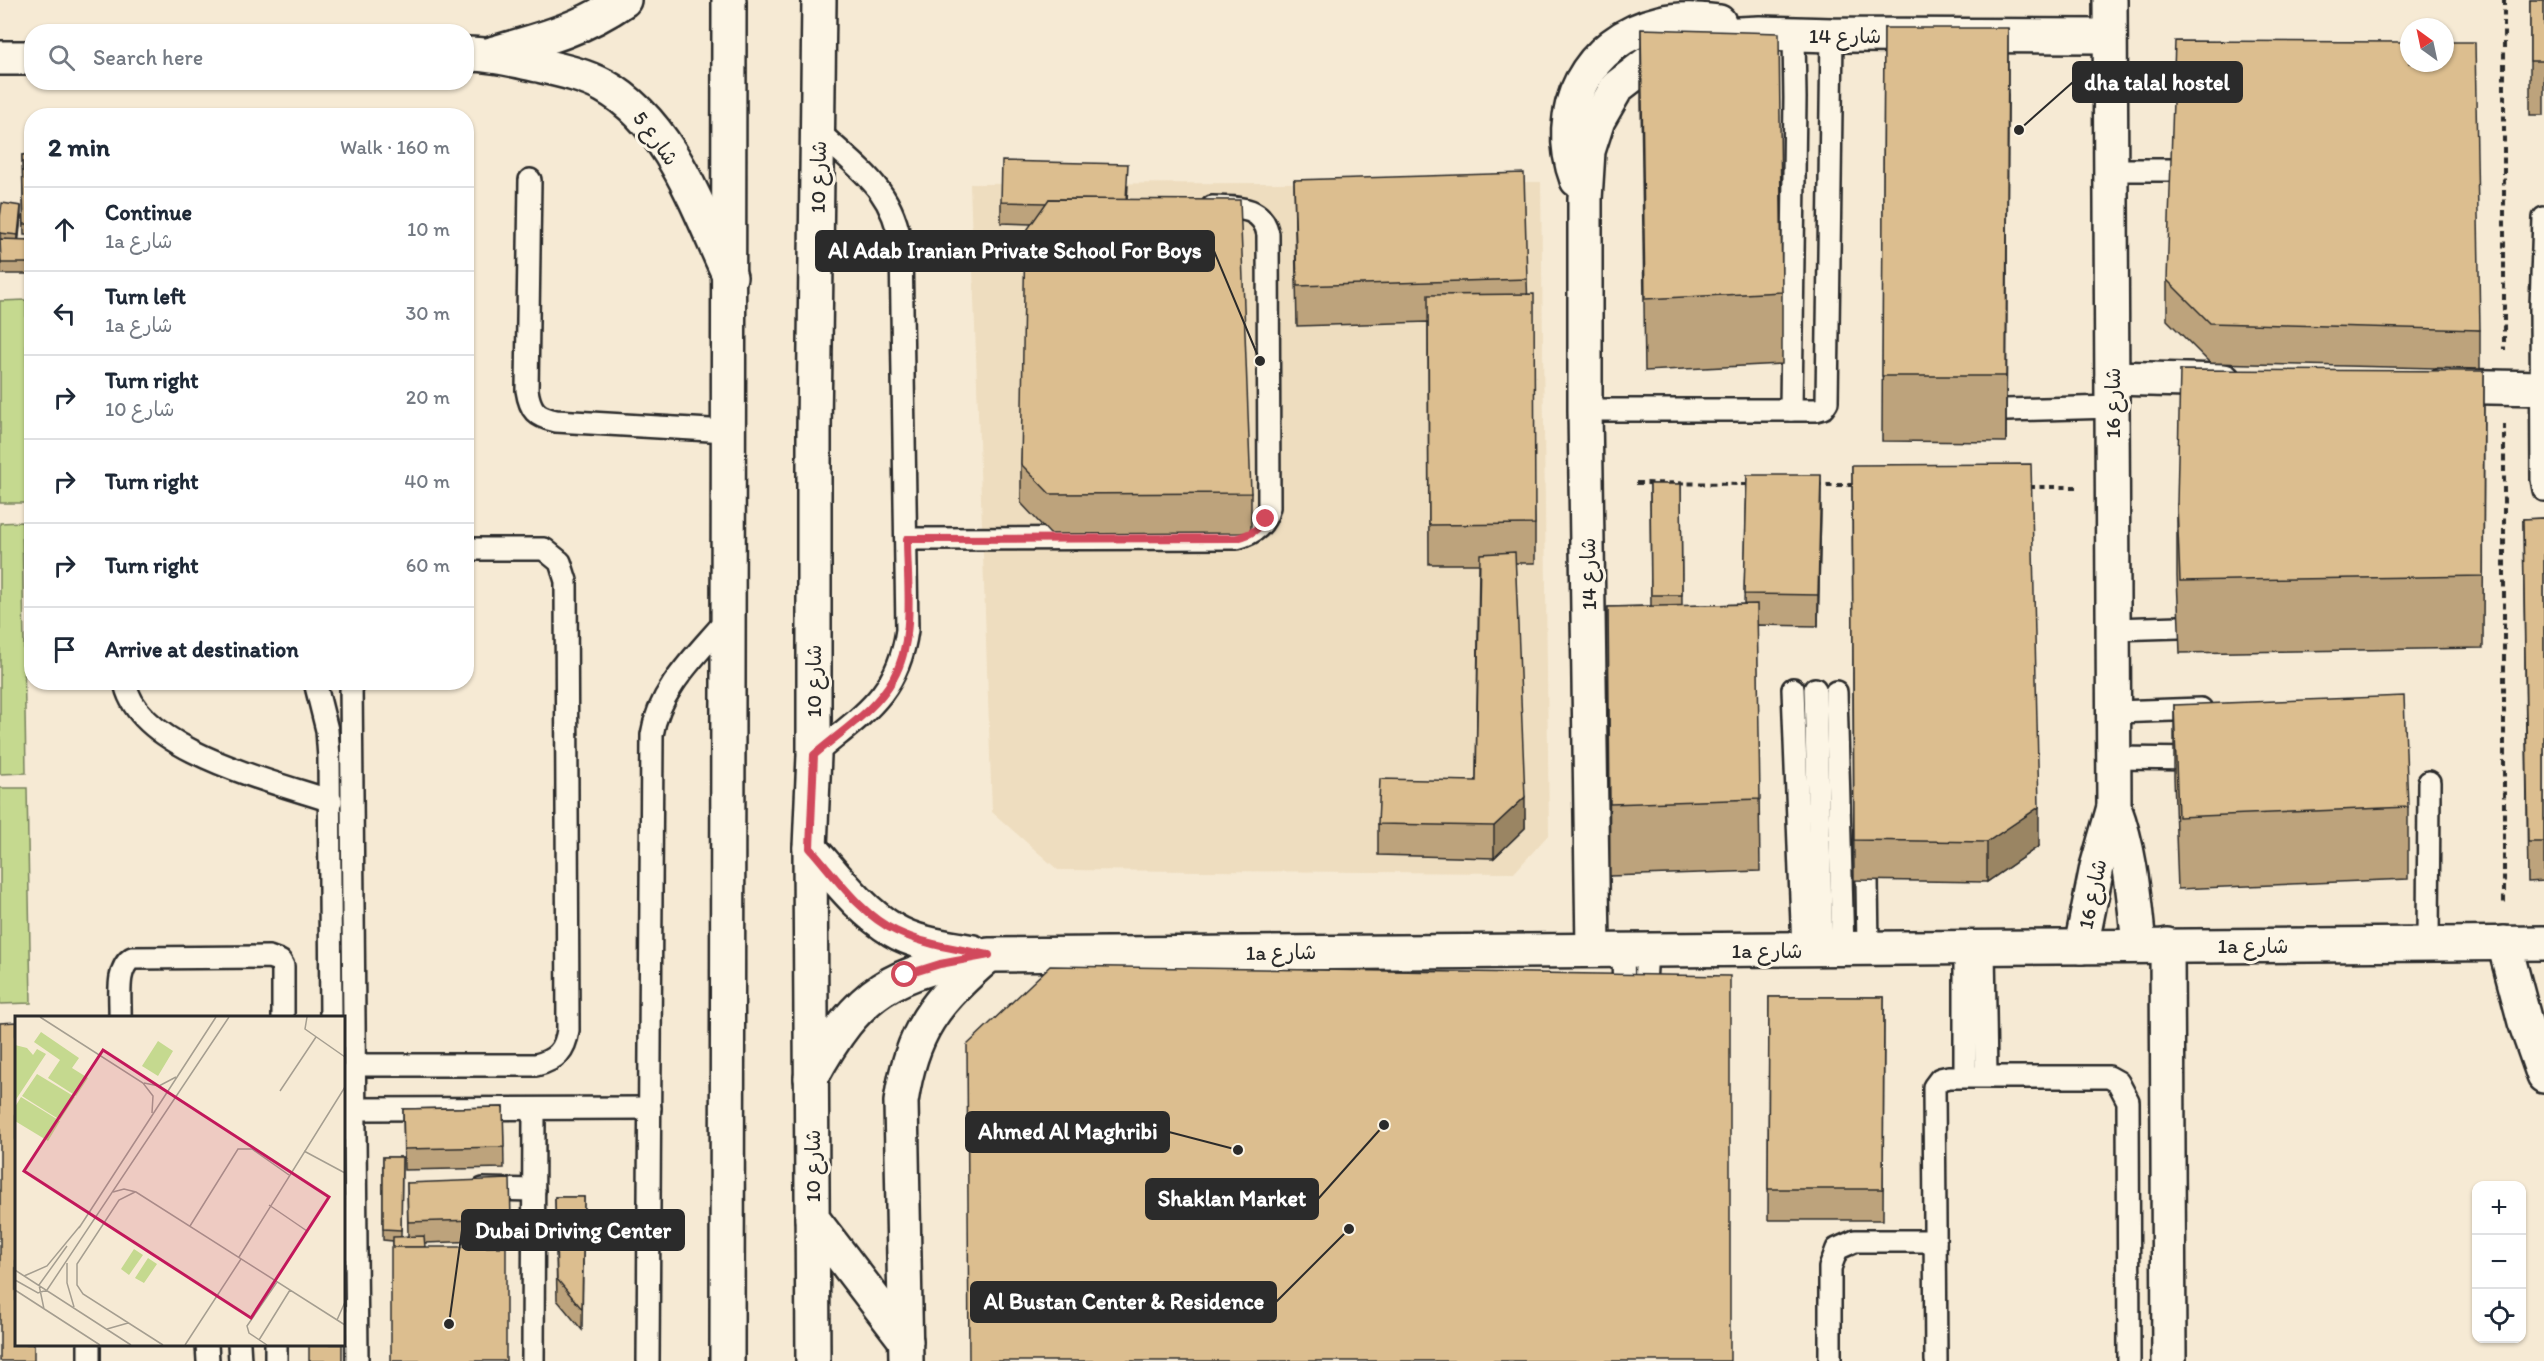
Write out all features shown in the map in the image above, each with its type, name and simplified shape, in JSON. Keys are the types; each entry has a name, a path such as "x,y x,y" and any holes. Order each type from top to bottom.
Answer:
{"street":[{"name":"شارع 5","path":"478,54 563,34 599,18 624,0"},
{"path":"727,1361 729,0"},
{"name":"شارع 10","path":"813,1361 810,848 814,755 814,432 819,0"},
{"name":"شارع 16","path":"2081,947 2097,867 2114,807 2110,0"},
{"name":"شارع 14","path":"1621,949 1585,410 1585,199 1588,151 1598,120 1617,87 1656,55 1688,40 1717,35 1760,33 2110,36"},
{"name":"شارع 5","path":"478,54 568,72 603,86 635,108 659,138 679,169 730,277"},
{"path":"0,58 24,58"},
{"path":"2112,393 2254,382"},
{"path":"2407,385 2542,388"},
{"name":"شارع 16","path":"2114,807 2153,945 2169,1361"},
{"name":"1a شارع","path":"810,848 873,916 894,931 925,942 989,955"},
{"path":"2504,943 2525,1022 2544,1076"},
{"name":"1a شارع","path":"812,1078 830,1043 851,1015 877,992 905,975 940,964 989,955 2544,943"},
{"path":"906,1351 901,1102 906,1068 918,1035 936,1006 960,980 989,955"},
{"path":"812,1218 906,1351"}],"lane":[{"path":"1791,410 1794,35"},
{"path":"1585,410 1816,410 1823,408 1828,396 1832,35"},
{"path":"814,755 871,707 893,680 900,664 907,630 901,246 898,229 894,212 874,184 818,132"},
{"path":"2111,170 2172,170"},
{"path":"530,180 527,390 529,405 534,413 556,421 727,431"},
{"path":"907,539 1237,538 1249,535 1259,528 1266,519 1269,507 1269,234 1262,218 1248,209 1194,206"},
{"path":"2544,218 2542,388 2544,490"},
{"path":"2006,410 2112,393"},
{"path":"354,1065 536,1065 548,1062 559,1054 566,1043 568,1030 566,581 560,562 544,549 474,549"},
{"path":"648,1361 653,728 659,706 666,692 728,618"},
{"path":"2114,628 2179,627"},
{"path":"129,690 144,721 176,743 207,759 331,801"},
{"path":"317,690 327,730 331,801 331,1016"},
{"path":"351,690 348,1038 354,1065 356,1109 357,1361"},
{"path":"1794,690 1834,950"},
{"path":"1825,691 1834,950"},
{"path":"2115,712 2218,709"},
{"path":"2115,758 2227,760"},
{"path":"2428,944 2429,782"},
{"path":"1834,950 1867,879"},
{"path":"1621,949 1633,1028"},
{"path":"1974,949 1976,1076"},
{"path":"120,1016 122,972 126,962 132,958 269,957 279,961 283,966 283,1016"},
{"path":"1936,1361 1934,1087 1936,1082 1944,1077 2033,1075 2109,1077 2118,1082 2128,1101 2128,1361"},
{"path":"533,1361 534,1108"},
{"path":"356,1109 650,1108"},
{"path":"468,1189 534,1190"},
{"path":"1830,1361 1830,1268 1837,1249 1856,1241 1935,1242"},
{"path":"207,1346 208,1361"}],"path":[{"path":"2504,0 2483,388 2504,943"},
{"path":"1636,483 1755,484"},
{"path":"1814,485 1862,485"},
{"path":"2017,486 2112,487"}],"shaded area":[{"path":"1541,182 1549,834 1514,873 1058,870 992,812 970,184"}],"green space":[{"path":"24,300 24,503 0,503 0,301"},
{"path":"22,522 26,773 0,774 0,523"},
{"path":"0,788 27,788 31,1003 0,1004"}],"building":[{"path":"2530,0 2544,0 2544,61 2530,61"},
{"path":"1884,28 2008,28 2006,376 1882,376"},
{"path":"1641,29 1779,33 1782,292 1645,299"},
{"path":"2175,41 2400,42 2400,72 2454,72 2454,42 2475,42 2480,330 2210,323 2167,280"},
{"path":"22,155 24,155 24,224"},
{"path":"1002,161 1128,164 1126,200 1049,199 1047,203 1001,202"},
{"path":"1524,173 1527,279 1297,286 1294,180"},
{"path":"1049,199 1240,200 1251,493 1050,494 1021,464 1025,233"},
{"path":"2,203 21,206 18,235 0,233"},
{"path":"0,239 24,240 24,263 1,263"},
{"path":"1534,294 1535,524 1429,525 1428,295"},
{"path":"2180,370 2484,371 2483,576 2180,581 2177,504"},
{"path":"2031,464 2039,807 1987,842 1854,840 1852,465"},
{"path":"1747,475 1821,475 1818,595 1744,594"},
{"path":"1650,484 1681,484 1682,595 1651,595"},
{"path":"2544,518 2544,842 2528,842 2523,519"},
{"path":"1515,552 1525,797 1494,826 1378,824 1380,779 1476,781 1480,554"},
{"path":"1757,604 1760,799 1610,804 1608,607"},
{"path":"2404,696 2408,807 2178,817 2174,705"},
{"path":"1050,966 1730,976 1730,1361 969,1361 967,1045"},
{"path":"1769,997 1884,997 1883,1189 1768,1189"},
{"path":"15,1022 15,1346 34,1346 34,1361 0,1361 0,1023"},
{"path":"503,1107 504,1147 404,1149 403,1109"},
{"path":"383,1157 402,1157 401,1230 383,1229"},
{"path":"510,1179 511,1219 408,1222 407,1183"},
{"path":"555,1197 584,1197 582,1309 557,1279"},
{"path":"424,1236 425,1247 393,1247 393,1237"},
{"path":"391,1247 506,1247 506,1361 391,1361"},
{"path":"309,1346 342,1346 342,1361 309,1361"}],"place":[{"name":"dha talal hostel","path":"2019,130"},
{"name":"Al Adab Iranian Private School For Boys","path":"1260,361"},
{"name":"Shaklan Market","path":"1384,1125"},
{"name":"Ahmed Al Maghribi","path":"1238,1150"},
{"name":"Al Bustan Center & Residence","path":"1349,1229"},
{"name":"Dubai Driving Center","path":"449,1324"}],"route":[{"path":"905,975 940,964 989,955 917,940 894,931 873,916 810,848 814,755 871,707 893,680 900,664 907,630 907,539 1237,538 1249,535 1266,519"}]}
